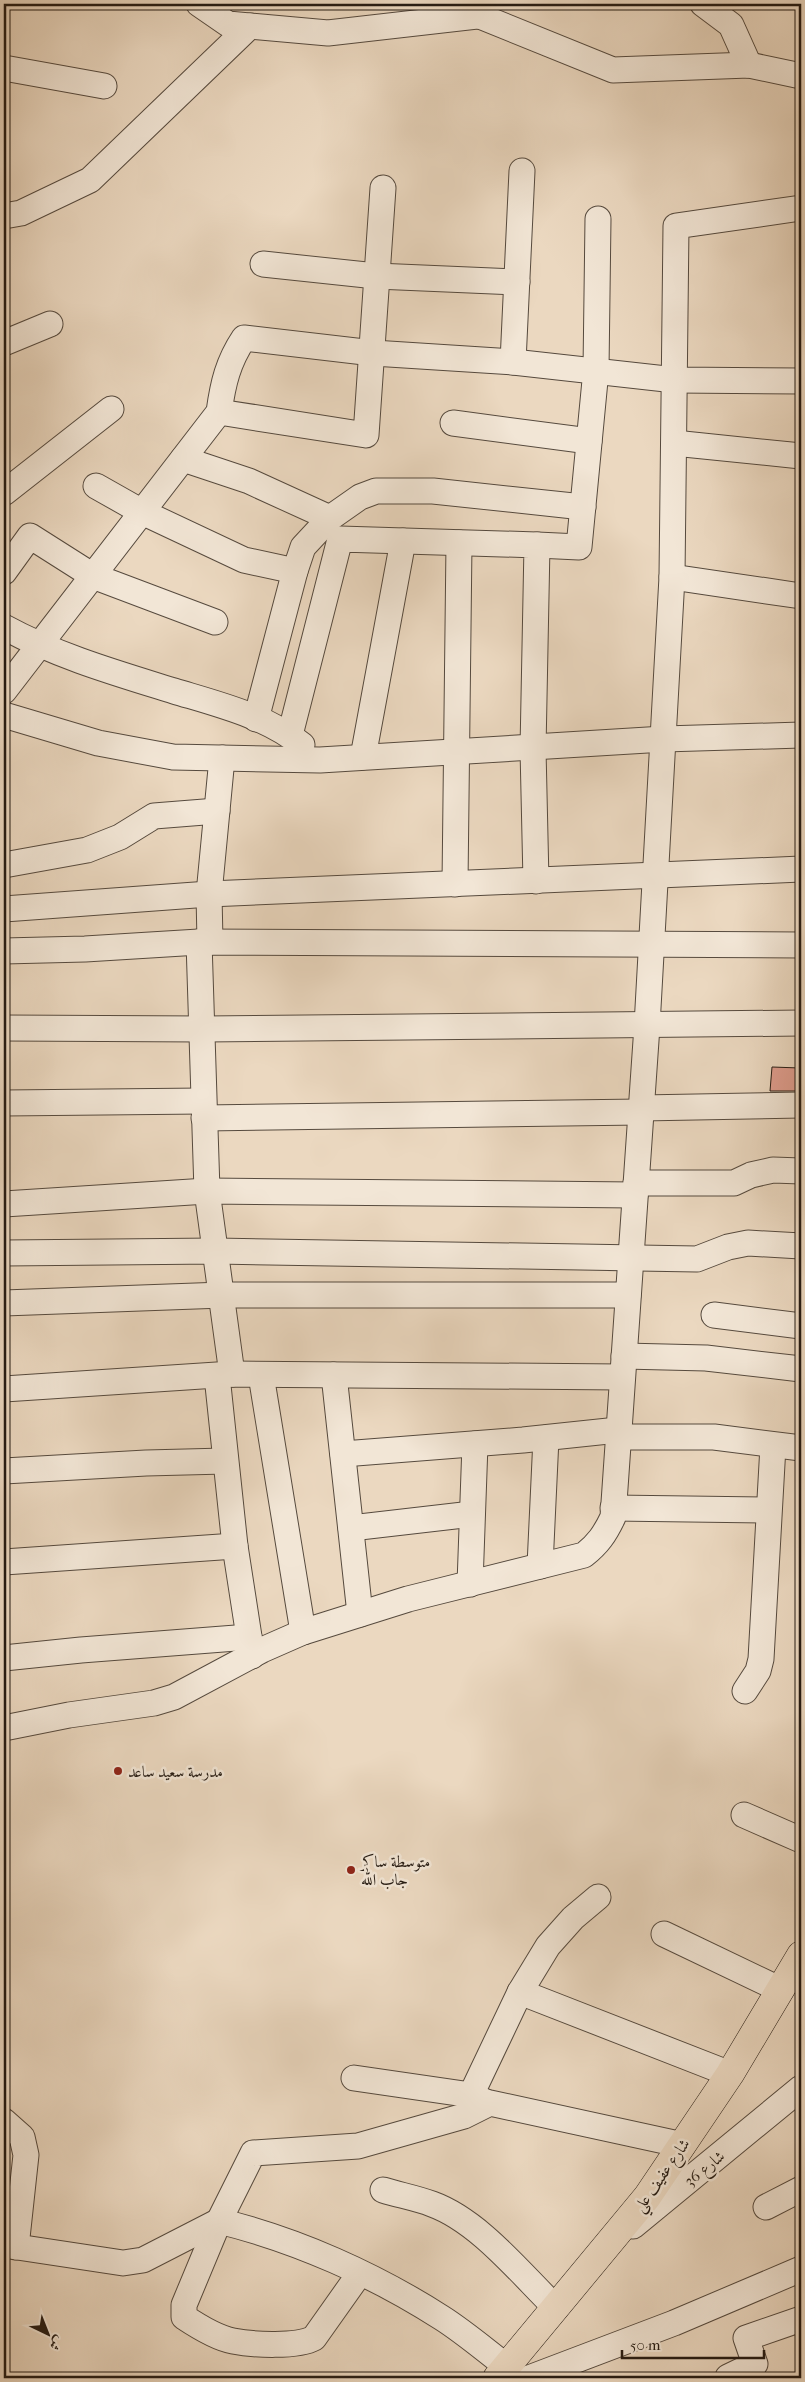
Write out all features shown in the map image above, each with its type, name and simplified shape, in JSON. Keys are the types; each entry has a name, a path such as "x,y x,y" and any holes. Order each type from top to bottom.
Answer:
{"main road":[{"name":"شارع عفيف علي","path":"510,2374 556,2308 647,2197 730,2074 801,1955"}],"street":[{"path":"199,4 228,24 328,33 482,16"},
{"path":"450,4 613,70 749,65 801,76"},
{"path":"703,4 731,25 749,65"},
{"path":"4,216 21,214 90,180 250,26"},
{"path":"4,68 104,86"},
{"path":"513,362 522,171"},
{"path":"218,412 366,435 383,188"},
{"path":"4,1658 250,1647 360,1614 584,1555 597,1545 612,1517 613,1508 652,944 672,577 676,226 801,208"},
{"path":"290,735 340,539 579,548 596,370 598,219"},
{"path":"263,264 376,276 517,282"},
{"path":"4,343 50,324"},
{"path":"4,691 218,412 223,384 231,357 244,338 373,354 513,362 675,380 801,381"},
{"path":"6,484 111,409"},
{"path":"453,423 589,442"},
{"path":"674,443 801,456"},
{"path":"183,459 249,481 330,518"},
{"path":"96,486 142,512 244,560 294,571"},
{"path":"256,719 294,571 303,547 330,518 360,497 376,491 432,491 583,507"},
{"path":"4,572 30,536 93,576 215,622"},
{"path":"363,757 403,541"},
{"path":"455,884 458,543"},
{"path":"536,881 533,749 537,546"},
{"path":"672,577 801,596"},
{"path":"4,627 38,646 256,719 290,735 320,760"},
{"path":"4,716 98,742 173,757 320,760 664,740 801,735"},
{"path":"222,758 204,942 203,1109 207,1191 223,1295 225,1461 250,1647"},
{"path":"4,865 87,850 120,836 154,816 217,810"},
{"path":"4,909 210,894 801,869"},
{"path":"4,951 85,949 204,942 801,945"},
{"path":"4,1028 204,1029 801,1023"},
{"path":"4,1103 203,1109 641,1110 801,1105"},
{"path":"4,1204 207,1191 635,1189 734,1183 751,1175 774,1170 801,1172"},
{"path":"4,1253 216,1251 697,1259 728,1247 748,1243 801,1246"},
{"path":"4,1303 223,1295 628,1295"},
{"path":"714,1315 801,1326"},
{"path":"4,1389 225,1375 334,1375 623,1366 706,1358 801,1369"},
{"path":"261,1375 303,1632"},
{"path":"334,1375 360,1614"},
{"path":"343,1454 618,1433 714,1437 773,1446 801,1448"},
{"path":"540,1566 546,1438"},
{"path":"470,1584 476,1444"},
{"path":"746,1691 758,1671 761,1659 773,1446"},
{"path":"4,1471 146,1463 225,1461"},
{"path":"613,1508 768,1510"},
{"path":"351,1528 472,1514"},
{"path":"4,1562 235,1546"},
{"path":"4,1728 69,1715 154,1703 174,1697 250,1647"},
{"path":"744,1815 801,1840"},
{"path":"360,2273 314,2338 306,2342 260,2343 232,2341 184,2318 184,2305 219,2221 253,2154 358,2146 464,2116 481,2099 520,1992 548,1946 573,1918 598,1897"},
{"path":"664,1934 781,1990"},
{"path":"520,1992 730,2074"},
{"path":"354,2078 481,2099 683,2144"},
{"name":"شارع 36","path":"607,2247 801,2088"},
{"path":"4,2121 22,2137 26,2155 10,2246 123,2263 142,2260 219,2221 251,2229 322,2256 394,2289 443,2319 510,2374 674,2323 801,2269"},
{"path":"383,2190 432,2204 451,2213 484,2238 556,2308"},
{"path":"766,2207 801,2190"},
{"path":"728,2377 755,2364 746,2338 801,2319"}],"building":[{"path":"772,1067 800,1068 798,1091 770,1091"}],"place":[{"name":"مدرسة سعيد ساعد","path":"118,1771"},
{"name":"متوسطة ساكر جاب الله","path":"351,1870"}]}
